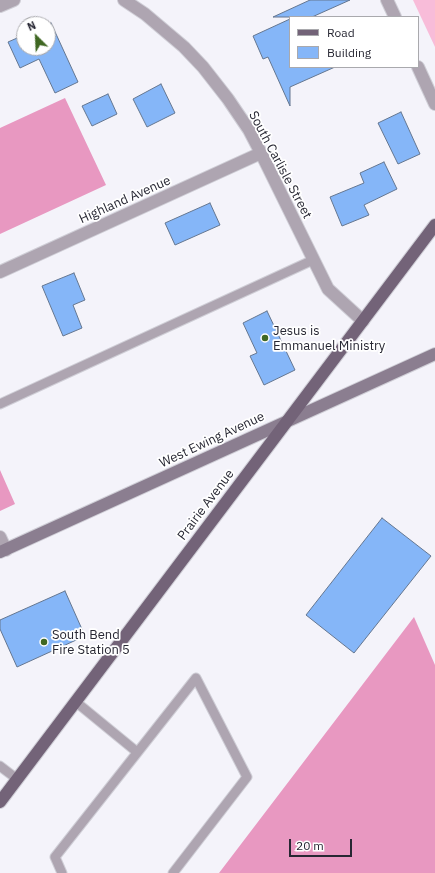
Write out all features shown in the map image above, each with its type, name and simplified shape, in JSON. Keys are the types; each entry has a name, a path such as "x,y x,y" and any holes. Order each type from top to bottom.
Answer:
{"main road":[{"name":"Prairie Avenue","path":"0,802 435,225"}],"street":[{"path":"0,6 14,0"},
{"name":"South Carlisle Street","path":"126,0 178,42 203,67 228,99 249,130 328,289 363,321"},
{"path":"387,0 395,16"},
{"path":"418,68 435,104"},
{"name":"Highland Avenue","path":"0,272 261,153"},
{"name":"West Ewing Avenue","path":"3,551 435,354"},
{"path":"0,537 3,551"}],"lane":[{"path":"0,404 313,260"},
{"path":"62,873 55,857 196,678 247,777 173,873"},
{"path":"76,702 137,752"},
{"path":"0,766 17,779"}],"shaded area":[{"path":"413,0 435,0 435,47"},
{"path":"65,98 106,185 0,234 0,128"},
{"path":"0,470 15,504 0,511"},
{"path":"414,617 435,665 435,873 219,873"}],"building":[{"path":"310,0 350,0 314,16 273,17"},
{"path":"289,19 289,68 333,68 290,87 290,106 268,57 263,59 253,36"},
{"path":"56,34 78,82 55,93 39,59 20,68 8,42 16,38 16,56 56,56"},
{"path":"161,84 175,113 147,127 133,99"},
{"path":"108,94 117,114 92,126 82,106"},
{"path":"401,112 420,154 398,164 378,123"},
{"path":"384,162 397,189 364,205 369,215 342,226 330,197 364,183 360,173"},
{"path":"210,203 220,225 175,245 165,223"},
{"path":"74,273 85,300 73,305 82,328 63,336 42,286"},
{"name":"Jesus is Emmanuel Ministry","path":"267,311 295,370 264,385 250,356 257,353 243,323"},
{"path":"382,518 431,556 354,653 306,615"},
{"path":"65,591 85,636 17,667 0,629 0,620"}],"place":[{"name":"Jesus is Emmanuel Ministry","path":"265,338"},
{"name":"South Bend Fire Station 5","path":"44,642"}]}
